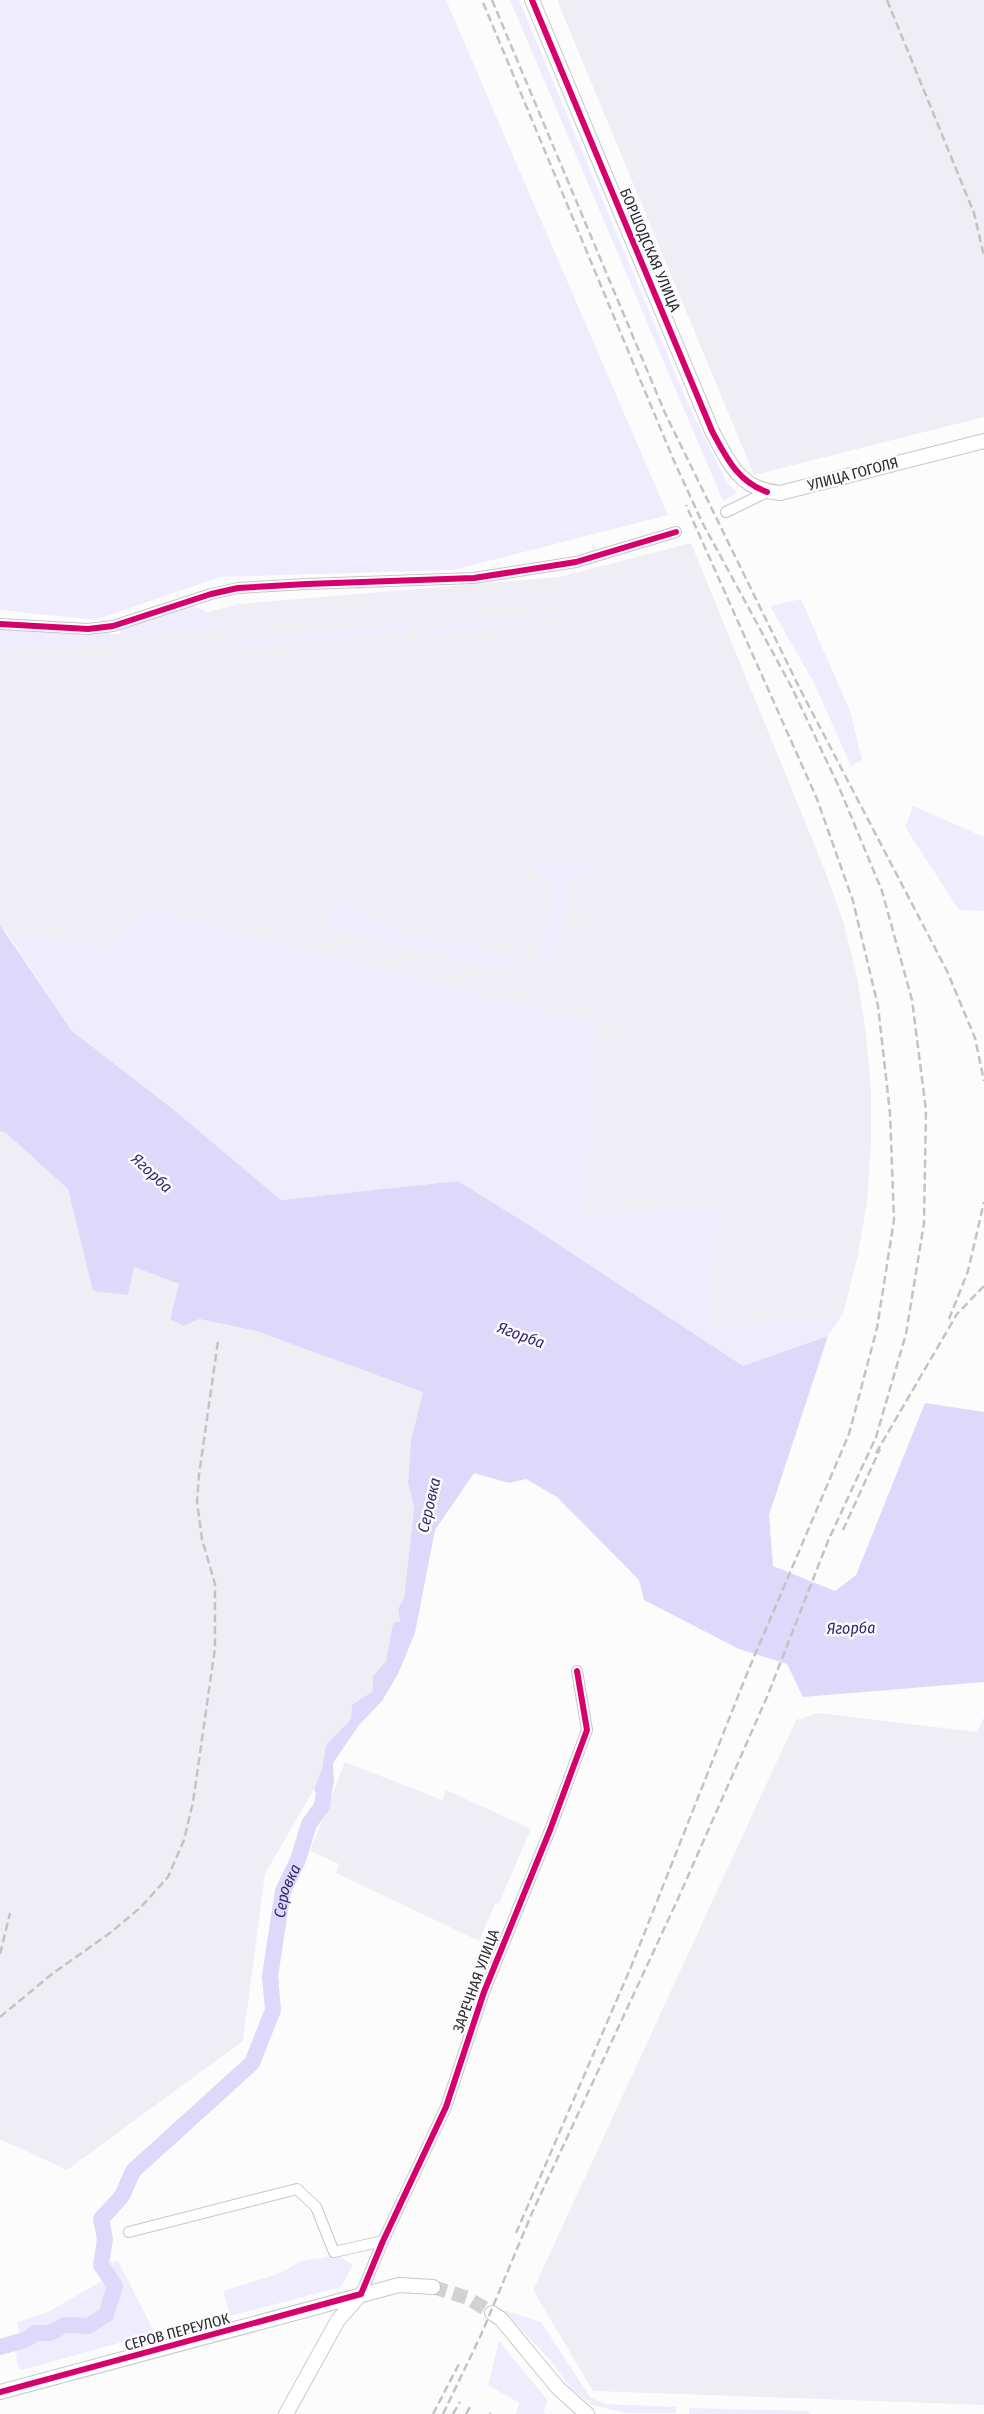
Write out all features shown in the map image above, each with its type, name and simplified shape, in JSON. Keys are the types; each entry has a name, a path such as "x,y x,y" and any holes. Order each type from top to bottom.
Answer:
{"street":[{"name":"БОРШОДСКАЯ УЛИЦА","path":"532,0 712,431 727,459 742,478 753,487 767,492"},
{"name":"УЛИЦА ГОГОЛЯ","path":"726,512 767,492 780,493 802,488 984,441"},
{"path":"0,624 88,629 113,626 211,594 238,588 474,578 576,562 676,532"},
{"name":"ЗАРЕЧНАЯ УЛИЦА","path":"361,2294 383,2241 446,2107 484,1992 550,1830 587,1730 577,1670"},
{"path":"129,2232 297,2189 316,2207 334,2252 383,2241"},
{"name":"СЕРОВ ПЕРЕУЛОК","path":"0,2393 361,2294 399,2285 433,2287"},
{"path":"286,2414 338,2320 361,2294"},
{"path":"492,2313 501,2319 558,2388 587,2414"}],"shaded area":[{"path":"0,0 446,0 668,515 453,570 220,577 95,620 0,610"},
{"path":"510,0 519,0 688,404 725,479 737,493 723,501"},
{"path":"557,0 984,0 984,417 754,475"},
{"path":"691,543 824,868 843,921 857,977 866,1033 871,1089 871,1146 867,1203 857,1259 843,1314 709,1329 586,1217 111,948 7,933 0,925 0,633 86,638 124,633 240,604 559,577"},
{"path":"801,599 850,711 862,760 851,766 814,683 770,606"},
{"path":"191,606 200,608 222,625 211,629 124,638 119,630"},
{"path":"565,611 569,614 427,637 426,629"},
{"path":"409,623 410,631 241,647 240,640"},
{"path":"0,629 88,635 111,632 112,642 0,653"},
{"path":"913,806 984,837 984,911 959,910 905,827"},
{"path":"537,860 552,863 591,863 591,873 568,879 562,934 551,966 537,959 549,907 549,886 547,875 536,870"},
{"path":"337,895 374,920 428,940 466,944 516,959 512,972 326,928"},
{"path":"142,907 595,1024 586,1217 719,1203 709,1329 843,1314 828,1336 743,1366 529,1225 458,1181 281,1200 174,1110 72,1031 7,933 111,947"},
{"path":"0,1131 6,1132 68,1189 94,1291 133,1267 180,1284 170,1318 199,1319 256,1331 423,1392 411,1440 408,1483 414,1508 404,1598 398,1609 400,1621 393,1623 386,1661 373,1676 373,1691 352,1705 351,1719 326,1745 322,1769 314,1789 265,1874 243,2041 67,2170 0,2139"},
{"path":"818,1713 977,1732 984,1717 984,2405 593,2391 533,2290 796,1720"},
{"path":"345,1762 442,1800 446,1790 531,1829 499,1903 495,1904 479,1941 336,1873 339,1864 310,1851"},
{"path":"338,2255 353,2265 341,2287 230,2316 223,2291 278,2274 302,2261"},
{"path":"118,2261 155,2333 22,2370 18,2367 15,2348 27,2345 37,2336 51,2337 67,2328 89,2329 110,2317 120,2285 104,2264"},
{"path":"107,2278 112,2286 103,2314 87,2322 65,2322 48,2330 35,2330 20,2337 17,2322 48,2312"},
{"path":"503,2310 541,2322 590,2397 605,2404 676,2407 676,2413 626,2413 592,2405 571,2388 550,2360"},
{"path":"499,2341 548,2401 543,2412 547,2414 516,2414 519,2403 488,2385"},
{"path":"689,2408 808,2411 811,2414 689,2414"}],"water":[{"name":"Ягорба","path":"0,925 72,1031 174,1110 281,1200 458,1181 529,1225 743,1366 828,1336 769,1515 773,1566 835,1591 856,1575 925,1403 984,1412 984,1682 803,1697 787,1664 739,1649 644,1600 639,1580 557,1497 526,1479 509,1483 474,1473 435,1530 415,1633 398,1674 382,1701 359,1725 333,1763 334,1783 322,1806 314,1789 322,1769 326,1745 351,1719 352,1705 373,1691 373,1676 386,1661 393,1623 400,1621 398,1609 404,1598 414,1508 408,1483 411,1440 423,1392 256,1331 199,1319 184,1326 170,1319 179,1284 134,1267 128,1295 93,1291 68,1189 6,1133 0,1131"}],"waterway":[{"name":"Серовка","path":"0,2347 25,2340 35,2333 50,2333 65,2325 88,2326 106,2315 115,2286 101,2265 105,2239 101,2219 122,2196 133,2171 252,2063 273,2010 270,1976 283,1891 298,1860 309,1824 322,1806 325,1785"}],"tunnel":[{"path":"433,2287 468,2298 492,2313"}],"railway":[{"path":"443,2414 481,2335 532,2213 677,1901 767,1697 828,1541 876,1437 906,1334 924,1223 926,1110 912,1000 882,891 839,787 792,688 702,522 674,461 482,0"},
{"path":"492,0 665,413 800,689 947,971 975,1038 984,1081"},
{"path":"887,0 974,213 984,256"},
{"path":"516,2233 631,1967 748,1671 849,1434 877,1328 894,1220 890,1113 878,1006 853,901 817,799 686,505"},
{"path":"949,1319 968,1271 984,1202"},
{"path":"876,1453 957,1314 984,1286"},
{"path":"0,2017 52,1974 110,1933 140,1908 168,1877 184,1840 193,1802 215,1648 215,1584 202,1539 197,1502 199,1475 218,1341"},
{"path":"843,1530 880,1449"},
{"path":"0,1954 10,1913"},
{"path":"433,2414 460,2362"},
{"path":"453,2414 460,2402"},
{"path":"466,2414 470,2407"}],"cycle path":[{"path":"532,0 712,431 728,459 740,475 767,492"},
{"path":"0,624 88,629 113,626 211,594 238,588 474,578 576,562 676,532"},
{"path":"0,2392 361,2294 383,2241 446,2107 484,1992 550,1830 587,1730 577,1671"}]}
